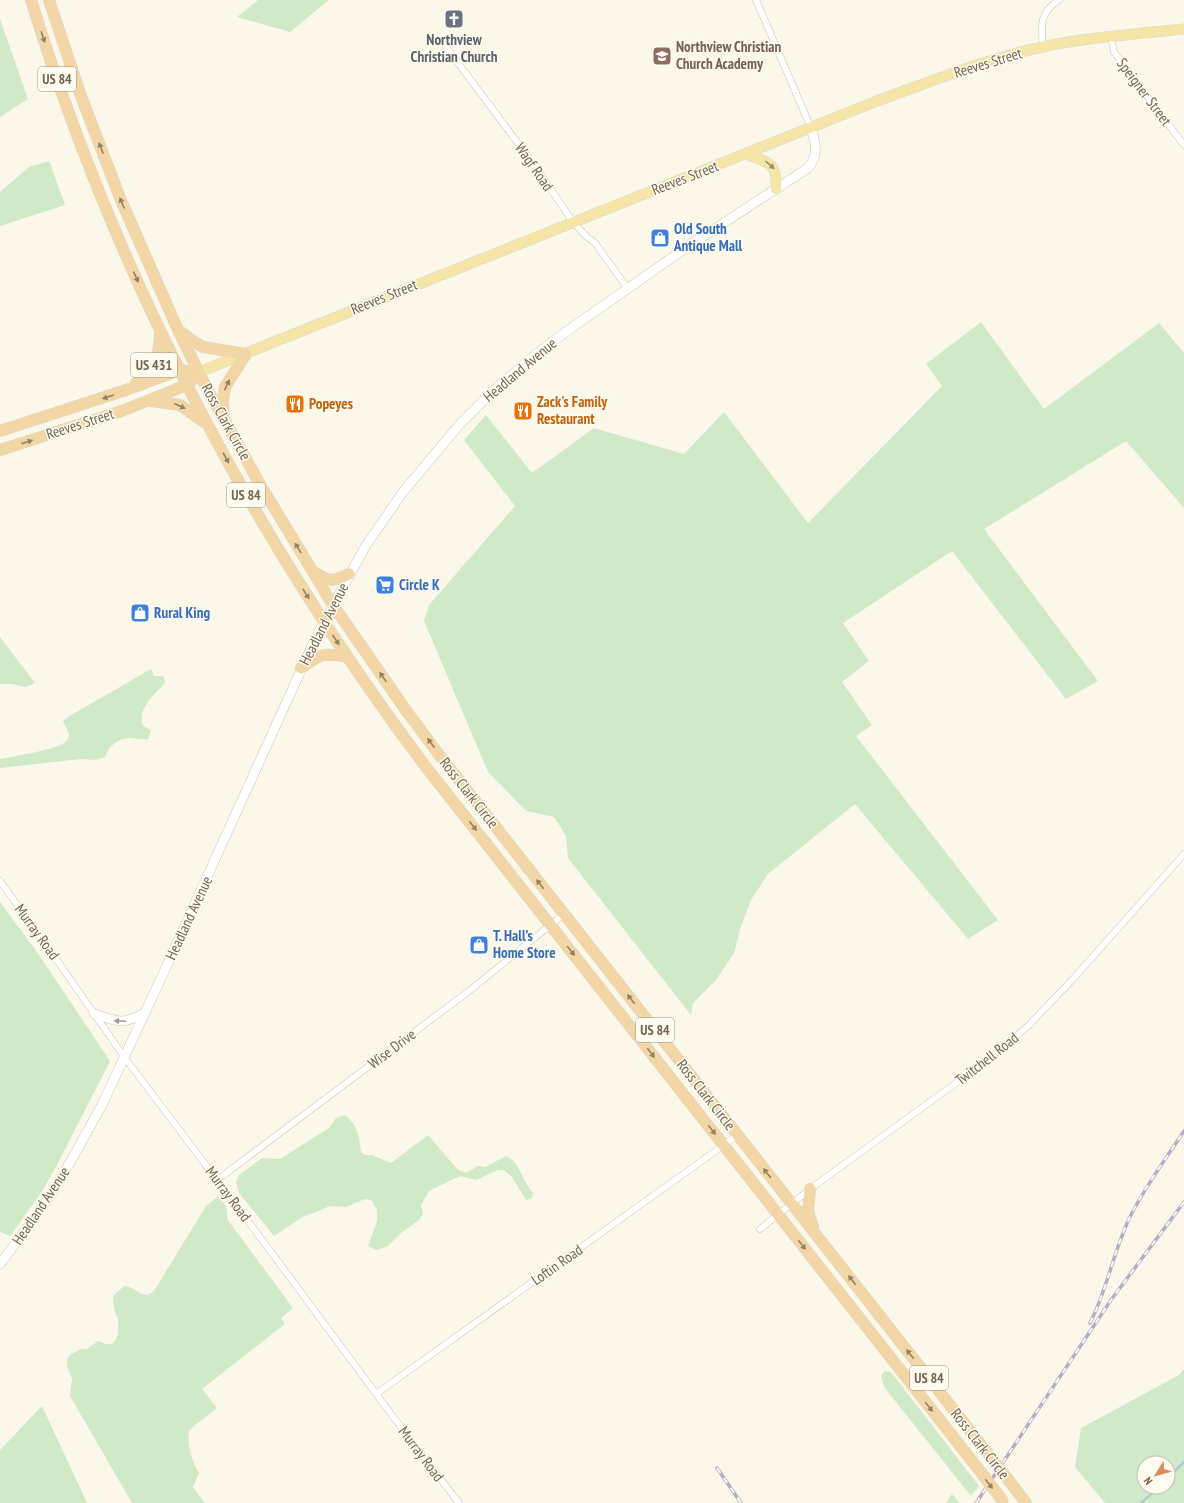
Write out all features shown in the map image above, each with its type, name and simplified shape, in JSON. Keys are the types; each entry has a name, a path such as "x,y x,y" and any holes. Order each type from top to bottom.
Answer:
{"highway":[{"name":"Ross Clark Circle","path":"31,0 55,74 97,187 160,331 207,424 268,533 324,622 422,761 1004,1502"},
{"name":"Ross Clark Circle","path":"49,0 71,68 107,164 136,235 178,330 198,372 254,474 333,605 425,735 1026,1503"},
{"path":"178,330 192,341 203,347 246,354 225,387 223,400 225,422"},
{"name":"US 431","path":"129,389 148,373 156,363 159,350 160,331"},
{"name":"Reeves Street","path":"0,431 48,417 180,370 198,372"},
{"name":"Reeves Street","path":"0,450 68,429 148,401 187,385 198,372"},
{"path":"148,401 167,402 180,405 207,424"},
{"path":"312,570 326,580 331,581 349,574"},
{"path":"301,668 322,655 328,654 348,657"},
{"path":"810,1189 808,1211 814,1232"}],"main road":[{"name":"Reeves Street","path":"198,372 811,128 877,100 965,69 1020,52 1043,47 1184,28"},
{"name":"Headland Avenue","path":"0,1264 34,1220 58,1184 102,1105 259,765 301,668 349,574 402,492 460,424 494,390 536,354 690,245 803,172 812,164 816,155 816,142 811,128"},
{"path":"746,154 772,165 777,174 776,189"},
{"path":"94,1014 116,1022 122,1022 145,1013"}],"street":[{"path":"756,0 811,128"},
{"path":"1043,47 1042,20 1049,7 1059,0"},
{"name":"Speigner Street","path":"1111,37 1114,52 1184,145"},
{"name":"Wagf Road","path":"443,43 535,166 574,222 586,236 595,243 628,289"},
{"name":"Twitchell Road","path":"760,1229 810,1189 985,1062 1028,1026 1073,979 1184,854"},
{"name":"Murray Road","path":"0,881 125,1058 459,1503"},
{"name":"Wise Drive","path":"217,1180 469,991 564,914"},
{"name":"Loftin Road","path":"376,1394 738,1136"}],"green space":[{"path":"258,0 329,0 290,32 237,17"},
{"path":"0,19 28,99 0,117"},
{"path":"49,161 65,205 0,226 0,192 29,167"},
{"path":"981,322 1044,409 1159,323 1184,353 1184,508 1126,441 984,529 1098,681 1066,699 952,551 843,623 869,661 842,682 872,725 856,736 998,920 968,939 855,804 768,874 751,900 741,926 734,953 716,980 693,1003 691,1015 568,858 566,836 554,817 526,811 488,772 424,621 429,605 515,506 464,440 486,415 532,473 594,428 684,454 724,412 808,523 942,386 926,364"},
{"path":"0,637 35,683 25,687 12,684 0,684"},
{"path":"151,669 154,676 164,677 165,683 148,702 142,713 143,726 151,730 148,739 128,738 120,740 111,747 106,753 105,757 95,760 81,759 0,768 0,759 47,749 64,743 69,737 63,721 66,718"},
{"path":"0,902 37,952 110,1061 57,1165 41,1193 10,1236 0,1232"},
{"path":"345,1115 355,1127 361,1152 365,1155 372,1155 391,1163 428,1135 458,1170 466,1173 478,1166 485,1167 506,1156 510,1158 517,1166 533,1193 532,1198 526,1200 512,1177 504,1170 498,1170 476,1180 461,1176 429,1191 421,1205 423,1214 419,1220 401,1233 388,1246 376,1250 368,1246 377,1221 377,1210 372,1201 365,1199 346,1207 330,1206 301,1218 274,1236 239,1193 236,1182 239,1175 262,1158 280,1159 329,1128 336,1118"},
{"path":"217,1197 226,1206 227,1219 293,1308 281,1318 285,1324 202,1389 217,1408 189,1430 189,1446 199,1473 193,1487 205,1503 132,1503 70,1396 72,1379 67,1366 67,1359 71,1354 81,1349 87,1349 98,1341 106,1344 112,1344 115,1341 118,1334 118,1320 114,1309 113,1296 124,1286 130,1287 145,1295 148,1295 154,1291 206,1206"},
{"path":"1184,1369 1184,1503 1105,1503 1075,1467 1081,1428 1179,1375"},
{"path":"885,1371 891,1372 979,1486 971,1496 884,1387 881,1375"},
{"path":"42,1406 87,1503 0,1503 0,1450"},
{"path":"952,1494 960,1503 946,1503"}],"waterway":[{"path":"1176,1470 1184,1462"},
{"path":"1141,1503 1150,1495"}],"railway":[{"path":"1090,1323 1101,1298 1123,1232 1129,1219 1148,1185 1184,1131"},
{"path":"976,1503 1111,1300 1184,1202"},
{"path":"717,1468 741,1503"}],"place":[{"name":"Northview Christian Church","path":"454,19"},
{"name":"Northview Christian Church Academy","path":"662,56"},
{"name":"Old South Antique Mall","path":"660,238"},
{"name":"Popeyes","path":"295,404"},
{"name":"Zack's Family Restaurant","path":"523,411"},
{"name":"Circle K","path":"385,585"},
{"name":"Rural King","path":"140,613"},
{"name":"T. Hall’s Home Store","path":"479,945"}]}
